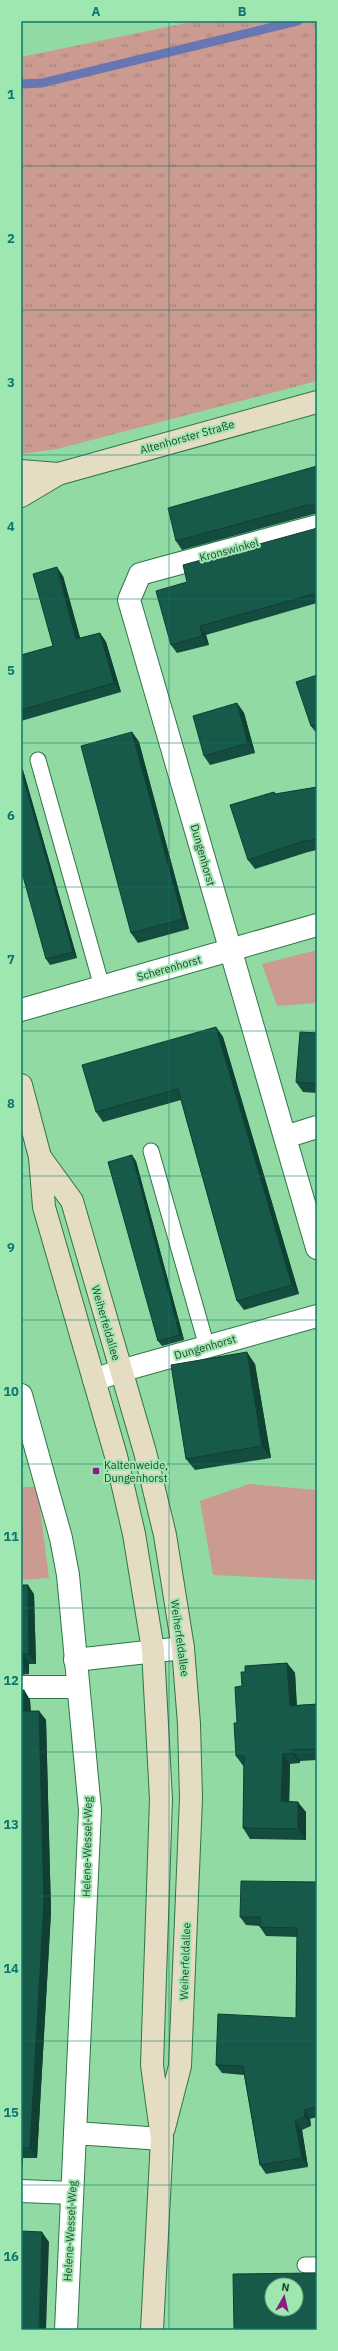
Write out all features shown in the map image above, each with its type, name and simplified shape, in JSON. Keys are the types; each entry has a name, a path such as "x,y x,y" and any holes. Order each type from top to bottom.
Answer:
{"main road":[{"name":"Altenhorster Straße","path":"21,496 58,474 317,402"},
{"name":"Altenhorster Straße","path":"21,471 58,474"},
{"name":"Weiherfeldallee","path":"21,1085 40,1157 44,1207 116,1456 134,1534 153,1650 161,1799 152,2065 162,2139 152,2330"},
{"name":"Weiherfeldallee","path":"40,1157 72,1201 120,1371 145,1452 165,1535 183,1648 190,1724 191,1798 180,2066 162,2139"}],"street":[{"name":"Kronswinkel","path":"140,574 317,526"},
{"name":"Dungenhorst","path":"140,574 129,600 317,1248"},
{"name":"Scherenhorst","path":"21,1010 317,925"},
{"path":"285,1137 317,1127"},
{"name":"Dungenhorst","path":"94,1380 207,1346 317,1316"},
{"name":"Helene-Wessel-Weg","path":"21,1395 61,1538 68,1575 90,1810 66,2330"},
{"path":"75,1660 153,1650 183,1648"},
{"path":"21,1687 78,1687"},
{"path":"75,2133 162,2139"},
{"path":"21,2191 72,2193"}],"lane":[{"path":"38,760 102,987"},
{"path":"150,1151 207,1346"}],"green space":[{"path":"196,21 317,21 317,381 57,449 21,454 21,57"},
{"path":"317,950 317,1003 277,1006 262,964"},
{"path":"249,1484 317,1490 317,1580 213,1575 200,1501"},
{"path":"21,1487 37,1487 49,1578 21,1580"}],"building":[{"path":"317,466 317,508 315,505 308,505 176,541 168,508"},
{"path":"317,527 317,593 200,626 202,636 171,645 156,591 187,582 183,565"},
{"path":"57,567 76,639 100,633 114,683 21,710 21,655 53,646 33,574"},
{"path":"317,675 317,724 311,726 296,682"},
{"path":"237,703 248,743 204,756 193,716"},
{"path":"132,732 183,919 131,933 81,746"},
{"path":"21,770 73,952 46,959 21,869"},
{"path":"317,787 317,839 301,842 248,860 230,805 274,792 275,794"},
{"path":"216,1027 292,1285 237,1301 178,1089 96,1112 82,1065"},
{"path":"300,1032 317,1033 317,1084 296,1082"},
{"path":"132,1155 180,1335 158,1341 108,1162"},
{"path":"247,1352 262,1446 186,1459 171,1365"},
{"path":"21,1585 28,1585 29,1654 22,1654 23,1665 21,1665"},
{"path":"287,1663 290,1706 317,1704 317,1749 292,1750 292,1753 283,1753 281,1801 298,1802 298,1829 243,1828 244,1756 236,1756 234,1723 237,1723 235,1687 242,1686 241,1672 245,1672 245,1666"},
{"path":"21,1690 24,1690 24,1711 39,1711 44,1902 30,2148 21,2148"},
{"path":"241,1881 317,1882 317,2107 304,2110 305,2117 295,2121 302,2158 260,2165 243,2066 216,2065 218,2014 296,2018 297,1928 260,1927 260,1917 240,1917"},
{"path":"21,2231 42,2232 39,2330 21,2330"},
{"path":"317,2273 317,2330 234,2330 233,2274"}],"waterway":[{"path":"21,84 42,83 298,21"}],"place":[{"name":"Kaltenweide, Dungenhorst","path":"96,1471"}]}
